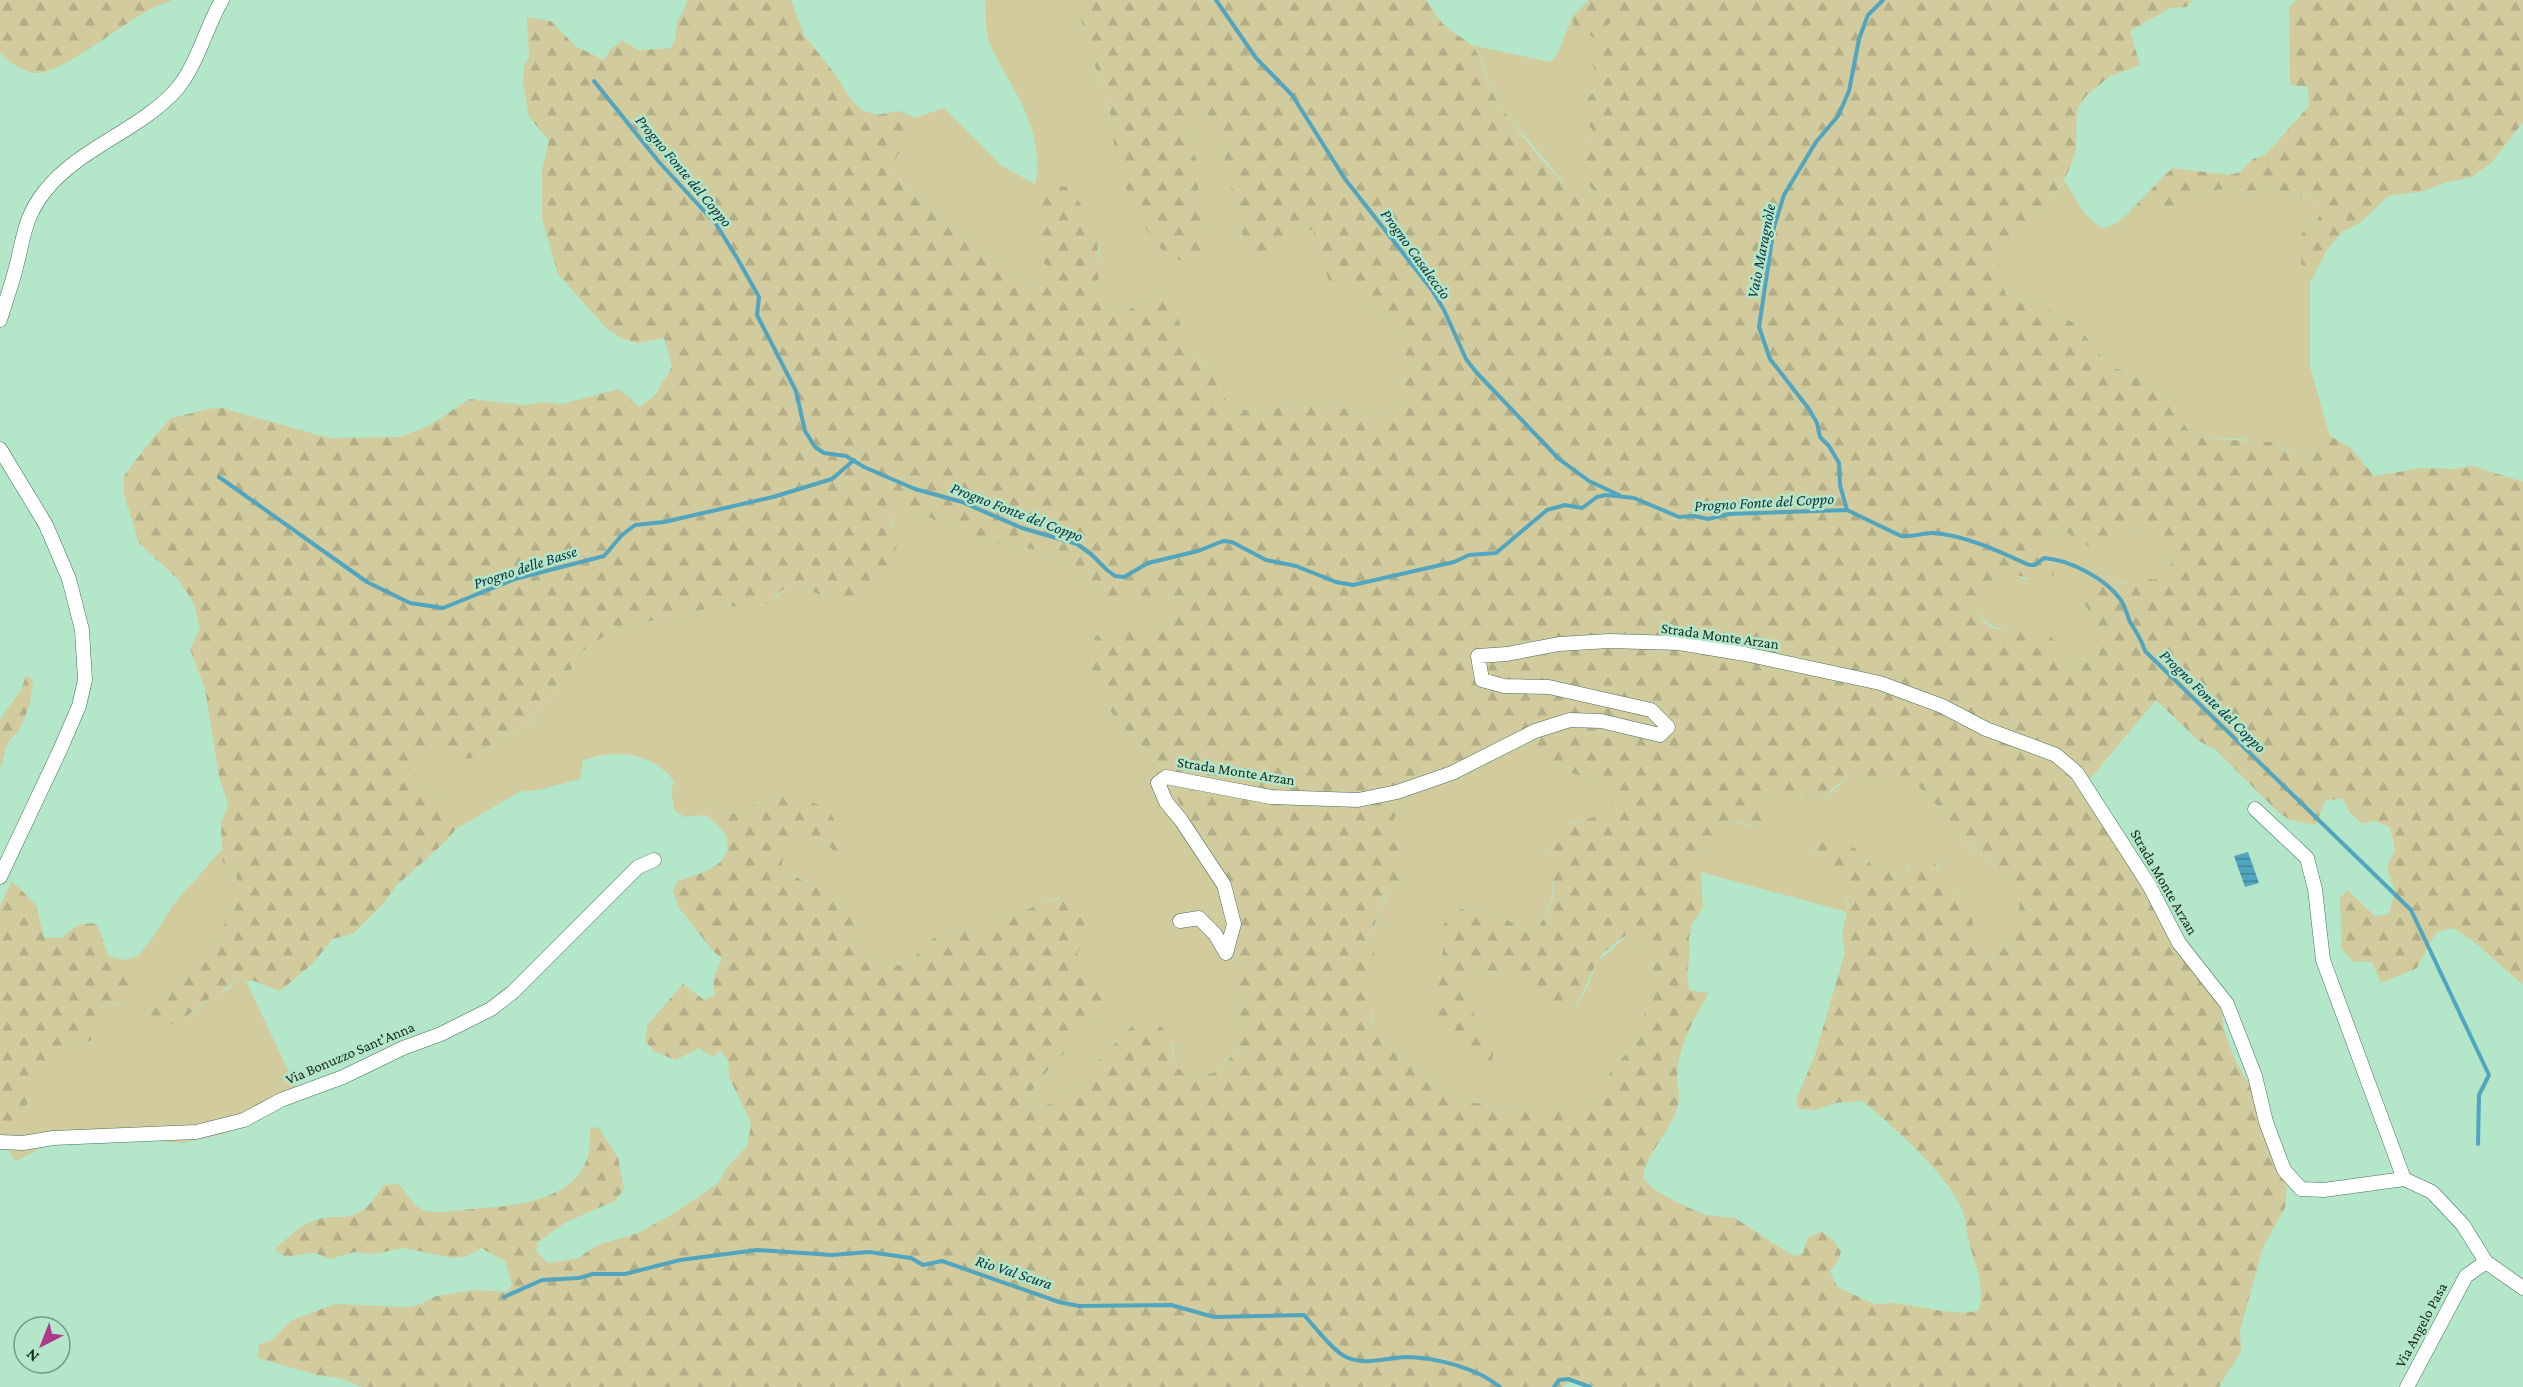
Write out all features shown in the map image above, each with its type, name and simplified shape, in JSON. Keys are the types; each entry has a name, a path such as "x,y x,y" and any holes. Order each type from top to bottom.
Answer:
{"street":[{"path":"0,320 26,222 46,190 78,159 151,111 177,89 222,0"},
{"path":"0,449 46,525 69,579 82,630 85,680 78,706 60,750 0,877"},
{"name":"Strada Monte Arzan","path":"1180,921 1199,918 1215,934 1226,953 1234,924 1224,885 1181,820 1166,802 1158,783 1166,777 1271,797 1358,800 1397,792 1452,773 1534,731 1570,720 1601,721 1660,735 1668,727 1650,710 1549,687 1504,686 1482,680 1478,656 1507,654 1559,644 1609,641 1679,643 1880,682 1942,706 1986,729 2056,755 2077,773 2149,885 2179,943 2222,994 2255,1076 2266,1122 2284,1170 2301,1189 2324,1190 2403,1179"},
{"path":"2255,809 2294,843 2307,858 2315,889 2323,960 2403,1179 2432,1192 2463,1225 2486,1262 2523,1288"},
{"name":"Via Bonuzzo Sant'Anna","path":"0,1142 23,1143 53,1138 196,1132 244,1120 281,1100 343,1077 490,1010 513,992 638,867 654,860"},
{"name":"Via Angelo Pasa","path":"2407,1387 2466,1276 2486,1262"}],"green space":[{"path":"0,0 173,0 152,8 60,66 36,73 16,66 0,53"},
{"path":"687,0 791,0 804,35 835,74 852,101 862,110 876,115 900,111 915,118 916,135 896,157 891,170 921,203 963,232 1022,282 1036,280 1049,269 1035,252 1037,205 1054,185 1068,187 1088,215 1093,227 1099,264 1098,297 1117,316 1156,292 1174,308 1191,351 1210,370 1228,404 1260,412 1274,409 1291,400 1351,409 1372,417 1397,413 1407,397 1403,384 1411,360 1405,354 1394,330 1385,320 1370,310 1355,285 1329,281 1313,230 1289,228 1287,246 1277,255 1260,252 1243,238 1222,148 1210,116 1195,110 1186,130 1197,161 1199,211 1208,235 1207,246 1197,257 1184,261 1170,258 1141,222 1126,189 1114,143 1112,121 1075,0 1426,0 1442,23 1474,48 1491,90 1520,133 1563,183 1586,202 1594,197 1595,192 1583,179 1577,166 1594,132 1580,115 1596,86 1596,73 1592,63 1627,24 1612,21 1595,38 1574,27 1572,17 1589,0 2192,0 2187,7 2170,8 2130,31 2140,65 2109,77 2086,96 2077,109 2076,150 2069,170 2048,207 2000,262 2000,276 2006,295 2040,301 2054,313 2076,324 2110,367 2126,371 2166,395 2188,430 2200,438 2270,442 2300,459 2311,455 2318,441 2330,436 2351,448 2374,476 2423,468 2454,469 2473,466 2523,482 2523,985 2473,941 2453,928 2436,932 2417,968 2381,983 2372,962 2354,962 2342,949 2340,898 2347,890 2375,916 2389,914 2395,891 2387,869 2395,849 2390,827 2374,821 2362,824 2349,811 2342,798 2325,801 2316,825 2290,820 2279,813 2215,749 2199,741 2156,700 2084,786 2221,999 2223,1026 2234,1058 2255,1095 2273,1156 2287,1188 2285,1208 2263,1247 2240,1331 2241,1352 2219,1387 1595,1387 1570,1382 1562,1387 363,1387 340,1378 317,1375 258,1358 259,1344 270,1341 292,1320 335,1304 408,1307 421,1304 436,1296 476,1290 507,1292 512,1284 505,1261 481,1248 468,1256 452,1258 405,1248 373,1254 355,1252 330,1259 315,1253 285,1257 275,1249 308,1223 324,1218 349,1216 361,1211 367,1207 384,1185 398,1184 419,1207 433,1212 506,1206 540,1199 570,1183 581,1171 589,1153 590,1128 598,1127 618,1158 624,1189 615,1201 566,1222 538,1242 536,1251 548,1263 576,1259 598,1245 638,1233 676,1212 718,1183 728,1166 747,1146 751,1126 729,1077 728,1060 720,1051 713,1057 699,1048 676,1060 655,1052 645,1041 648,1024 683,984 704,1000 715,995 713,979 722,959 679,908 673,890 678,881 714,867 726,853 728,845 724,831 705,815 711,805 730,814 745,811 757,802 793,793 829,810 846,843 845,850 836,852 813,836 796,835 784,855 782,869 806,882 814,879 835,895 842,905 861,916 858,926 862,950 890,964 904,966 934,938 978,929 1040,903 1073,895 1092,918 1085,940 1077,953 1085,974 1105,984 1107,1002 1100,1015 1038,1081 1024,1104 1044,1106 1062,1098 1132,1026 1146,1016 1154,1020 1165,1031 1173,1051 1175,1067 1190,1074 1205,1075 1217,1072 1231,1057 1241,1039 1243,1024 1232,1006 1237,918 1184,821 1176,792 1154,758 1110,711 1092,669 1091,650 1095,637 1106,629 1140,627 1149,630 1163,625 1196,598 1165,597 1120,600 1101,595 1057,561 1038,550 977,540 920,513 898,509 889,514 898,542 891,563 857,600 827,597 790,584 766,604 745,607 715,606 674,619 649,621 608,633 583,651 567,676 525,726 505,736 489,751 478,757 465,759 434,749 414,763 418,785 449,805 456,829 446,841 396,886 383,904 353,934 333,939 312,964 280,991 254,981 237,980 175,1023 157,1023 146,1018 233,914 240,890 233,865 223,863 221,823 228,805 219,776 205,689 190,649 200,628 193,602 178,579 139,543 124,494 124,476 171,418 218,407 329,438 400,437 428,426 470,399 524,405 543,402 562,404 619,389 640,407 655,395 672,367 664,338 638,343 623,339 606,328 558,274 542,218 542,170 549,140 529,117 523,82 524,67 529,56 527,17 551,21 575,46 604,60 610,50 622,40 638,50 671,48 677,24","holes":["2134,527 2158,539 2175,559 2160,579 2106,583 2087,593 2084,604 2100,628 2102,640 2098,656 2073,668 2045,631 2034,625 1995,629 1989,626 1973,608 1992,588 2000,567 2026,578 2039,579 2054,575 2040,547 2054,532 2064,531 2090,547","1534,739 1535,750 1551,764 1609,789 1614,802 1598,815 1563,827 1548,841 1545,854 1554,888 1548,910 1535,932 1527,931 1491,911 1460,909 1443,925 1444,940 1437,1016 1469,1056 1482,1064 1492,1062 1494,1047 1461,993 1466,973 1493,971 1503,974 1512,979 1537,1002 1566,1018 1580,998 1602,955 1631,932 1649,955 1653,975 1642,1024 1634,1044 1610,1073 1602,1089 1586,1106 1569,1110 1473,1103 1446,1089 1381,1038 1371,1012 1375,962 1373,931 1379,910 1399,881 1405,861 1403,852 1389,828 1401,807 1425,781 1505,741","1852,775 1880,783 1897,780 1918,786 1947,816 1957,837 1971,845 2012,885 2020,900 2017,924 2011,941 1998,954 1986,955 1976,936 1967,902 1949,886 1928,855 1919,855 1903,873 1875,869 1857,850 1828,834 1820,832 1806,839 1840,883 1849,904 1842,934 1845,952 1815,1055 1796,1100 1799,1109 1816,1110 1835,1103 1863,1101 1935,1169 1957,1200 1964,1215 1980,1284 1979,1310 1959,1312 1871,1302 1837,1287 1830,1271 1837,1263 1841,1252 1833,1240 1821,1231 1807,1238 1803,1254 1793,1256 1735,1218 1706,1215 1680,1204 1655,1190 1643,1179 1649,1159 1677,1110 1678,1068 1683,1046 1709,993 1689,990 1687,974 1692,924 1703,908 1701,872 1695,866 1697,848 1718,847 1718,837 1713,827 1722,821 1770,826 1762,805 1763,796 1787,794 1821,800 1833,788"]},
{"path":"985,0 1075,0 1112,122 1114,143 1208,235 1199,211 1197,161 1186,130 1195,110 1210,116 1222,148 1243,238 1289,228 1313,230 1321,251 1355,285 1370,310 1385,320 1394,330 1405,354 1411,360 1403,383 1407,397 1397,413 1372,417 1351,409 1291,400 1274,409 1260,412 1228,404 1210,370 1191,351 1174,308 1156,292 1117,316 1098,297 1099,247 1049,269 1036,280 1022,282 963,232 921,203 891,169 896,157 916,135 915,118 944,108 1002,166 1035,184 1037,155 1035,141 1020,100 990,44 986,29"},
{"path":"2298,0 2523,0 2523,122 2492,162 2472,177 2444,183 2424,191 2388,196 2361,222 2341,233 2327,250 2310,283 2303,272 2301,234 2317,221 2321,211 2311,199 2295,198 2270,187 2262,188 2250,196 2230,188 2209,191 2193,204 2182,204 2151,213 2136,205 2172,168 2230,175 2240,172 2253,159 2265,155 2309,106 2308,87 2290,85 2289,6"},
{"path":"1572,17 1574,27 1594,37 1612,21 1627,24 1617,37 1597,85 1583,106 1594,132 1587,144 1583,179 1595,192 1594,197 1586,202 1571,191 1506,114 1491,90 1482,61 1471,45 1550,62 1558,53"},
{"path":"2064,180 2085,214 2102,228 2117,223 2136,205 2151,213 2182,204 2193,204 2209,191 2230,188 2250,196 2262,188 2270,187 2295,198 2314,201 2321,211 2317,221 2301,234 2301,260 2303,272 2310,283 2310,367 2330,436 2318,441 2311,455 2300,459 2281,447 2242,439 2200,438 2188,430 2166,395 2126,371 2110,367 2076,324 2054,313 2040,301 2006,295 2000,276 2000,262 2048,207"},
{"path":"898,508 920,513 977,540 1038,550 1057,561 1101,595 1197,598 1163,625 1149,630 1140,627 1106,629 1095,637 1091,650 1092,669 1110,711 1154,758 1176,792 1184,821 1237,918 1232,1006 1243,1024 1241,1039 1231,1056 1217,1072 1205,1075 1190,1074 1175,1067 1173,1045 1132,1026 1062,1098 1044,1106 1024,1104 1038,1081 1100,1015 1107,1002 1085,974 1077,953 1085,940 1059,897 1023,912 1005,916 978,929 934,938 904,966 890,964 862,950 858,926 860,916 842,905 835,895 782,869 784,855 796,835 813,836 836,852 793,793 757,802 745,811 730,814 711,805 705,815 685,817 675,811 671,791 674,781 665,771 644,759 620,754 608,755 583,760 580,779 542,789 519,792 456,829 449,805 418,785 414,763 434,748 465,759 489,751 505,736 526,726 567,676 583,651 607,633 649,621 674,619 715,606 745,607 777,597 790,584 827,597 894,526 889,513"},
{"path":"2134,527 2158,539 2175,559 2160,579 2106,583 2084,604 2100,628 2102,640 2098,656 2073,668 2062,650 2026,625 1996,627 1973,608 1992,588 2000,566 2025,580 2052,564 2043,556 2040,547 2054,532 2064,531 2090,546"},
{"path":"26,675 33,681 30,704 20,729 8,742 0,768 0,720 22,688"},
{"path":"1534,739 1551,764 1609,789 1614,802 1595,817 1571,822 1544,852 1551,876 1552,894 1551,902 1535,932 1527,931 1491,911 1460,909 1443,925 1444,940 1438,989 1494,1047 1461,993 1466,973 1492,971 1502,974 1521,985 1549,1011 1576,1007 1588,986 1597,962 1631,932 1649,955 1653,975 1642,1024 1634,1044 1610,1073 1602,1089 1586,1106 1569,1110 1473,1103 1446,1089 1381,1038 1375,1030 1370,1000 1375,964 1372,938 1380,908 1401,878 1398,842 1389,828 1401,807 1425,781 1505,741"},
{"path":"1852,775 1880,783 1897,780 1918,786 1947,816 1957,837 1970,845 2012,885 2020,900 2017,924 2011,941 1998,954 1986,955 1978,946 1966,900 1942,877 1937,863 1909,864 1903,873 1875,869 1867,859 1811,847 1841,885 1847,903 1847,912 1701,872 1695,867 1697,848 1718,837 1713,827 1722,821 1751,825 1762,805 1763,796 1787,794 1821,800"},
{"path":"224,847 223,863 233,865 240,891 233,914 146,1018 186,1018 214,995 229,989 237,980 246,981 301,1098 224,1134 182,1143 139,1139 59,1139 16,1161 2,1141 16,1127 48,1061 62,1047 90,1041 101,1008 112,1003 121,1006 132,964 154,936 173,905"},
{"path":"12,881 36,905 44,937 62,938 77,926 96,924 109,956 124,960 138,956 131,971 136,998 129,1006 112,1003 101,1007 103,1018 90,1041 62,1047 48,1061 16,1127 2,1141 0,1138 0,906"}],"water":[{"path":"2248,852 2259,883 2245,887 2234,856"}],"waterway":[{"name":"Progno Casaleccio","path":"1216,0 1256,58 1292,95 1345,179 1432,290 1444,310 1466,359 1476,372 1559,459 1589,481 1619,495"},
{"name":"Vaio Maragnòle","path":"1847,510 1840,485 1839,463 1829,446 1820,437 1817,423 1809,409 1770,359 1759,327 1774,227 1784,195 1816,142 1838,116 1849,91 1859,39 1868,15 1883,0"},
{"name":"Progno Fonte del Coppo","path":"594,81 659,162 716,224 737,258 759,297 757,315 796,391 805,431 815,447 824,453 846,456 864,467 915,489 962,502 1022,528 1077,544 1115,576 1124,577 1148,563 1198,551 1223,541 1232,542 1266,560 1296,566 1336,582 1353,585 1454,562 1469,555 1496,553 1547,510 1565,505 1582,508 1597,497 1606,495 1634,498 1679,517 1694,516 1708,519 1729,514 1847,510 1901,536 1930,533 1959,537 2029,565 2035,565 2044,558 2076,566 2106,584 2121,600 2145,651 2411,910 2489,1075 2479,1095 2478,1144"},
{"name":"Progno delle Basse","path":"219,477 367,582 410,603 443,608 515,579 604,556 622,535 635,525 664,522 773,497 832,479 854,460"},
{"name":"Rio Val Scura","path":"504,1297 542,1280 579,1278 593,1274 625,1274 680,1260 757,1250 832,1255 869,1252 911,1258 923,1265 942,1261 1059,1302 1079,1306 1171,1305 1214,1317 1304,1315 1330,1344 1341,1354 1353,1360 1376,1361 1405,1357 1442,1361 1480,1374 1500,1387"},
{"name":"Rio Val Scura","path":"1554,1387 1559,1380 1568,1379 1590,1387"}]}
